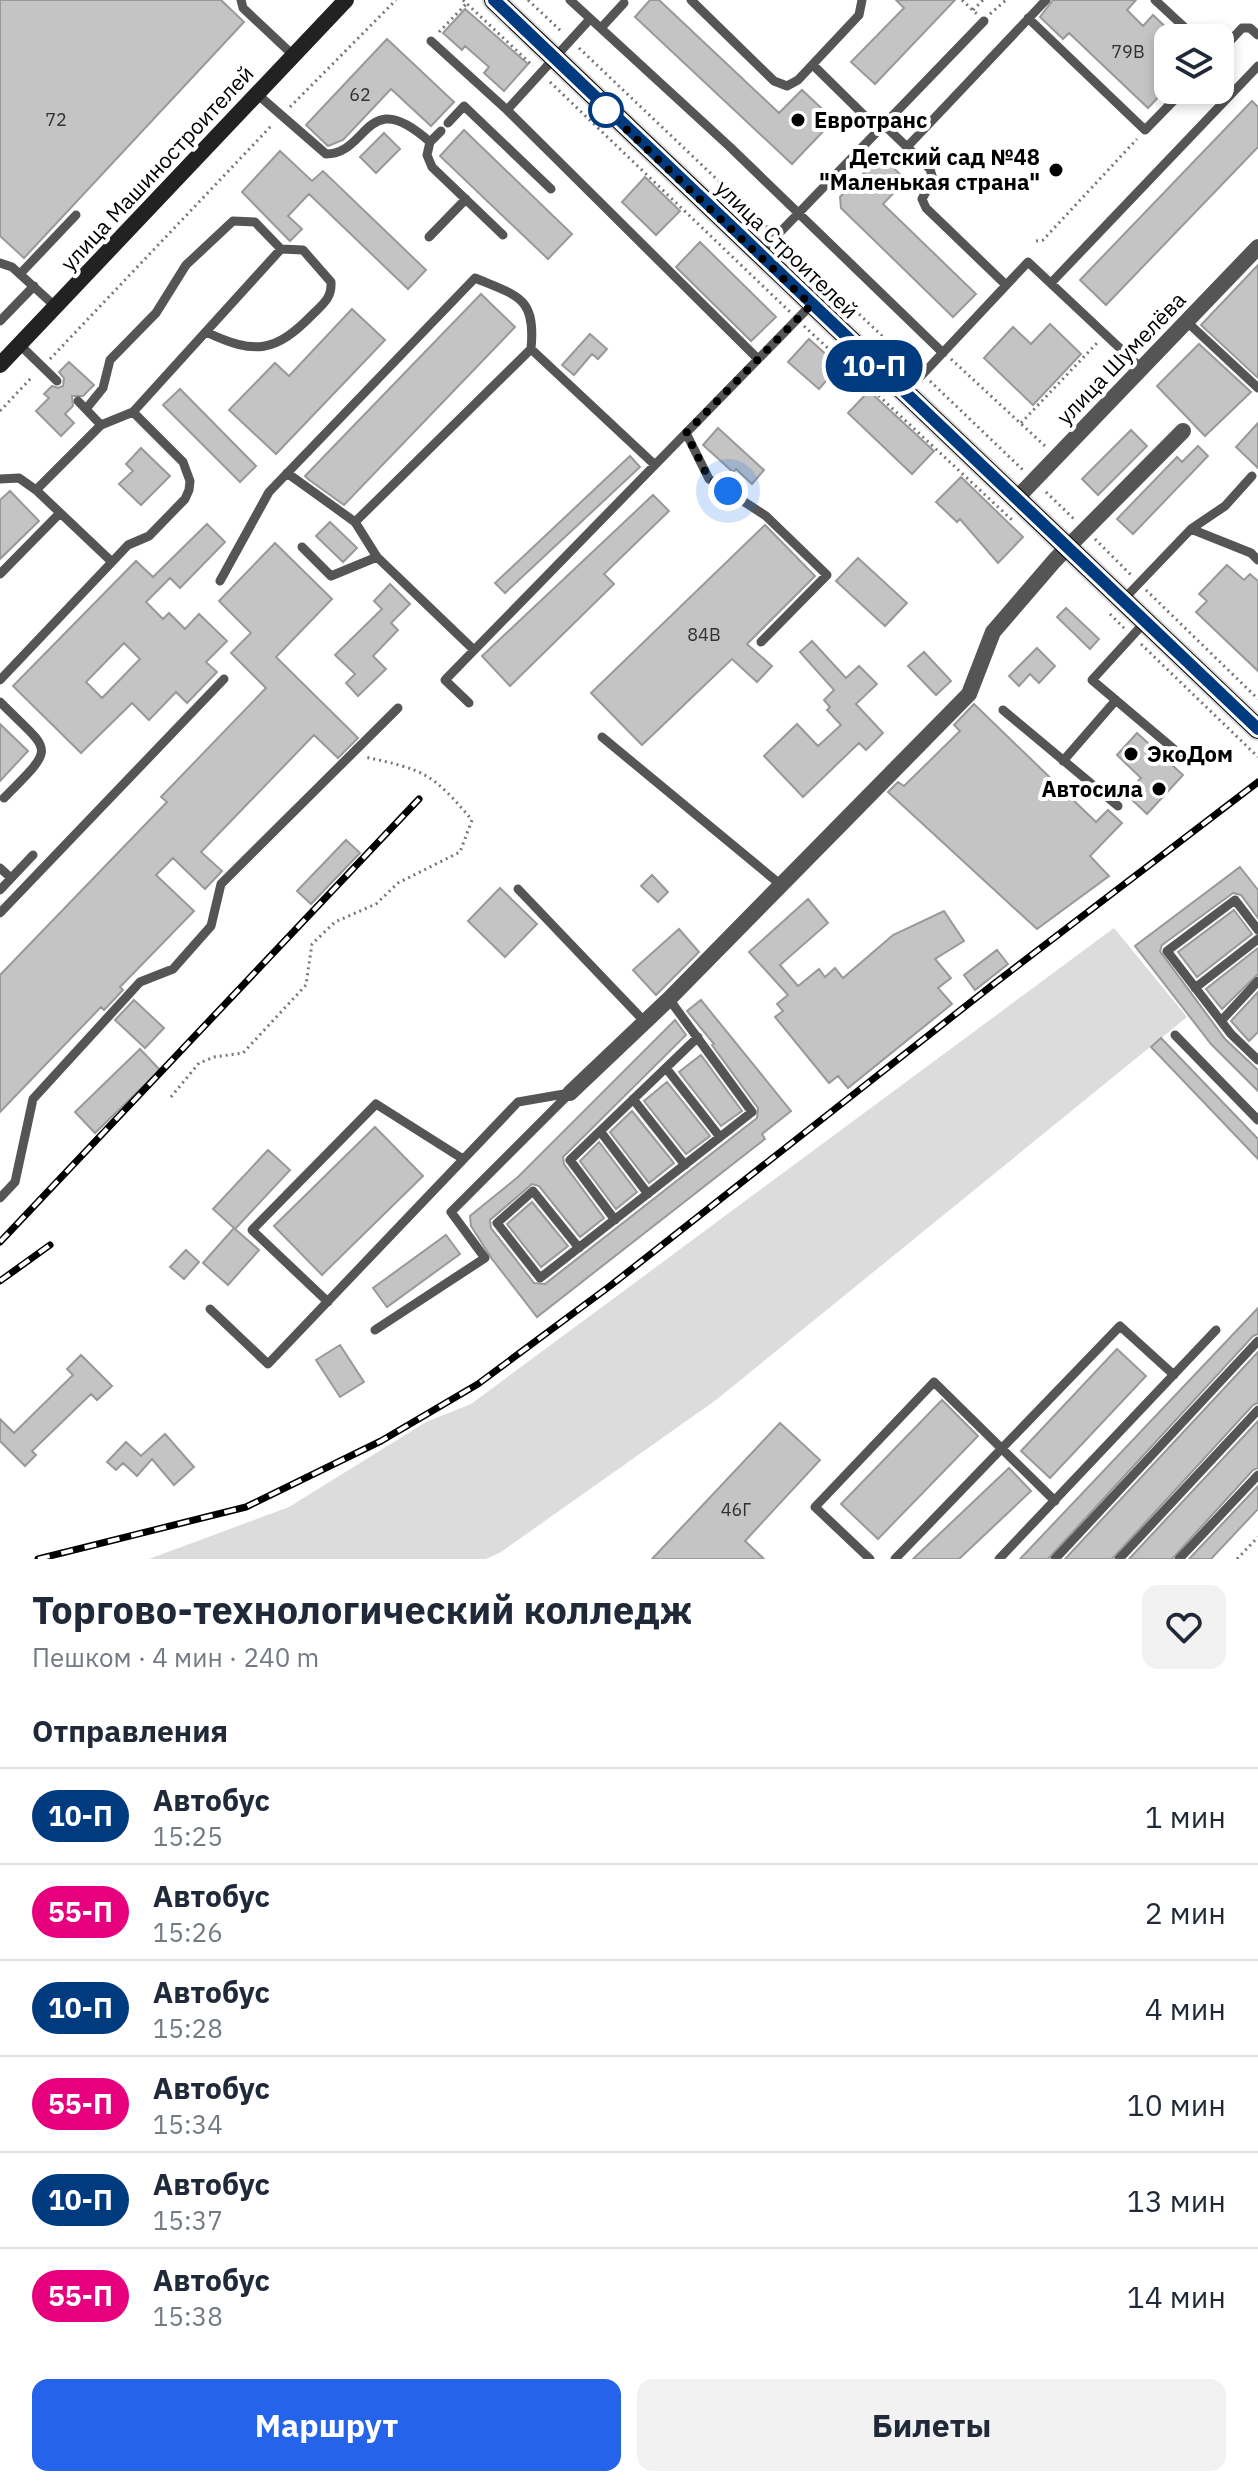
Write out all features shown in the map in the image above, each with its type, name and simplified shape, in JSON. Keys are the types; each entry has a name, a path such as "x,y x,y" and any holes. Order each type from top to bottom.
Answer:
{"main road":[{"name":"улица Машиностроителей","path":"0,365 346,0"},
{"name":"улица Строителей","path":"494,0 547,66 758,255 804,312 904,394 1067,548 1116,607 1139,629 1258,729"}],"street":[{"name":"улица Шумелёва","path":"1016,499 1258,247"},
{"path":"570,1093 669,999 969,694 993,632 1067,548 1183,431"}],"lane":[{"path":"241,0 243,8 293,55"},
{"path":"570,0 730,147 943,353"},
{"path":"691,0 778,83 787,86 795,83 859,15 862,0"},
{"path":"907,147 1046,0"},
{"path":"1155,0 1181,24"},
{"path":"601,28 624,3"},
{"path":"1028,18 1145,130 1170,104"},
{"path":"507,110 590,19"},
{"path":"758,255 984,21"},
{"path":"1234,37 1242,28 1250,28 1258,35"},
{"path":"431,41 507,110 758,359"},
{"path":"813,65 907,147 932,174 931,184 922,199 926,208 1006,285"},
{"path":"1051,283 1258,66"},
{"path":"257,94 326,154 342,151 368,127 390,120 412,126 430,142"},
{"path":"503,235 432,167 427,155 430,142 464,106 551,189"},
{"path":"429,237 466,199"},
{"path":"20,274 76,215"},
{"path":"86,409 103,388 110,360 156,313 186,265 226,225 240,219 255,222 281,249 303,250 328,276 331,288 328,299 291,337 266,346 236,346 206,332"},
{"path":"36,490 101,425 133,412 281,249"},
{"path":"904,394 1028,262 1141,368"},
{"path":"0,263 12,267 56,307"},
{"path":"220,581 269,492 475,278 519,296 533,322 531,349 355,522"},
{"path":"0,321 34,286"},
{"path":"469,703 445,680 804,312"},
{"path":"1186,321 1258,388"},
{"path":"20,345 57,381"},
{"path":"531,349 655,465"},
{"path":"78,401 101,425"},
{"path":"0,680 128,545 149,536 185,499 190,481 183,462 133,412"},
{"path":"686,433 709,479 766,516 827,575 761,642"},
{"path":"287,473 355,522 377,557 474,650"},
{"path":"1116,607 1191,529 1225,506 1252,476"},
{"path":"0,479 19,478 36,490 112,562"},
{"path":"0,574 60,513"},
{"path":"1191,529 1251,553 1258,560"},
{"path":"302,547 331,576 377,557"},
{"path":"1139,629 1092,680 1182,756"},
{"path":"0,913 224,679"},
{"path":"1063,761 1116,700"},
{"path":"0,702 40,742 43,752 40,761 4,798"},
{"path":"0,1198 15,1182 33,1099 140,982 173,969 211,926 221,884 398,708"},
{"path":"1003,710 1118,806"},
{"path":"602,737 781,885"},
{"path":"0,890 33,855"},
{"path":"0,868 11,878"},
{"path":"518,889 645,1022"},
{"path":"1256,1054 1221,1021 1167,951 1235,900 1258,930"},
{"path":"1195,988 1258,939"},
{"path":"1221,1021 1258,981"},
{"path":"579,1248 533,1191 497,1223 540,1278 579,1248 615,1220 752,1112 669,999"},
{"path":"1175,1035 1258,1120"},
{"path":"615,1220 570,1160 698,1037"},
{"path":"666,1068 720,1137"},
{"path":"210,1309 268,1364 518,1102 570,1093"},
{"path":"375,1330 485,1258 451,1212 570,1093"},
{"path":"633,1099 685,1165"},
{"path":"328,1302 252,1230 376,1104 463,1159"},
{"path":"600,1131 648,1194"},
{"path":"895,1559 1120,1326 1174,1375"},
{"path":"999,1559 1216,1330"},
{"path":"1055,1559 1258,1341"},
{"path":"870,1559 815,1507 934,1382 1055,1501"},
{"path":"1119,1559 1258,1410"},
{"path":"1179,1559 1258,1475"}],"path":[{"path":"0,411 396,0"},
{"path":"528,0 1034,480 1258,699"},
{"path":"962,0 984,21"},
{"path":"973,10 983,0"},
{"path":"977,6 990,14 1006,0"},
{"path":"431,41 464,2 547,66 804,312 1021,529"},
{"path":"1036,241 1043,240 1145,130"},
{"path":"1021,423 1106,335"},
{"path":"943,353 1057,456"},
{"path":"1116,607 1258,757"},
{"path":"171,1097 199,1063 214,1057 243,1053 306,985 312,944 335,922 376,904 398,883 460,852 472,820 443,785 415,768 354,754"},
{"path":"1237,1559 1258,1537"}],"shaded area":[{"path":"1114,928 1187,1017 716,1400 501,1552 486,1559 149,1559 289,1507 426,1422 471,1404"}],"building":[{"path":"0,0 221,0 244,22 24,258 0,236"},
{"path":"650,0 659,0 779,113 802,90 834,120 792,164 635,17"},
{"path":"896,0 955,0 875,84 851,62 904,8"},
{"path":"1053,0 1136,0 1127,10 1143,26 1153,15 1162,24 1154,24 1154,102 1148,108 1069,33 1063,39 1040,17"},
{"path":"465,9 528,64 504,91 484,73 489,67 465,46 462,50 443,33"},
{"path":"387,39 454,102 431,126 391,89 343,140 328,146 306,125"},
{"path":"1252,101 1258,107 1258,147 1106,305 1080,280"},
{"path":"464,130 572,234 548,259 440,156"},
{"path":"384,133 400,149 376,173 360,157"},
{"path":"280,151 312,181 323,171 426,270 408,289 309,194 288,216 302,229 290,241 242,192"},
{"path":"881,156 906,180 883,204 976,294 953,317 841,208 840,197"},
{"path":"645,177 680,211 656,235 622,202"},
{"path":"700,242 776,317 751,341 676,267"},
{"path":"1258,265 1258,378 1201,325"},
{"path":"481,294 515,327 344,505 308,479 305,476"},
{"path":"352,309 385,340 276,454 229,410 275,363 289,376"},
{"path":"1050,324 1081,354 1033,405 984,358 1013,327 1031,344"},
{"path":"590,334 607,349 598,359 592,354 574,375 562,365"},
{"path":"809,339 839,366 819,389 788,362"},
{"path":"1199,344 1251,392 1205,436 1157,386"},
{"path":"69,362 94,385 83,396 72,396 73,406 65,414 74,423 61,436 36,411 49,398 44,394 52,386 63,386 64,378 59,372"},
{"path":"180,389 256,466 240,482 163,405"},
{"path":"869,391 934,451 912,474 848,413"},
{"path":"1258,423 1258,468 1236,447"},
{"path":"718,428 764,470 752,484 736,469 733,472 703,445"},
{"path":"1131,430 1147,446 1098,495 1082,479"},
{"path":"1198,446 1208,456 1133,534 1117,519 1177,457 1182,462"},
{"path":"141,448 170,476 141,505 119,484 133,471 126,464"},
{"path":"630,456 640,467 505,593 495,583"},
{"path":"961,477 1023,537 998,563 960,519 957,522 936,502"},
{"path":"10,491 39,521 0,559 0,500"},
{"path":"653,495 669,511 604,574 614,584 510,686 482,656"},
{"path":"330,522 357,548 343,562 316,536"},
{"path":"207,524 225,542 180,588 170,578 146,602 163,619 169,613 185,629 199,614 227,641 206,662 217,672 187,703 176,692 149,720 132,703 81,753 13,686 136,561 153,577","holes":["124,643 140,659 102,698 86,682"]},
{"path":"765,525 815,576 747,644 772,666 757,682 732,659 642,745 591,693"},
{"path":"275,543 332,599 276,657 358,738 338,758 314,735 201,852 222,871 205,889 173,858 156,875 194,911 120,987 123,990 104,1010 101,1007 0,1112 0,975 167,802 161,797 266,688 231,653 251,633 219,601"},
{"path":"858,558 907,603 885,626 836,581"},
{"path":"1227,565 1244,580 1250,574 1258,581 1258,671 1196,612 1207,601 1199,594"},
{"path":"390,584 410,604 391,623 398,630 373,656 386,669 358,696 346,683 355,674 335,655 382,609 374,601"},
{"path":"1066,608 1099,639 1090,649 1057,617"},
{"path":"812,641 846,678 859,666 877,684 856,704 883,733 866,750 859,743 803,797 764,756 797,724 818,746 841,725 827,710 830,707 824,700 834,690 800,652"},
{"path":"1037,648 1055,666 1039,683 1030,674 1019,686 1009,676"},
{"path":"924,652 951,681 936,695 908,666"},
{"path":"974,704 1096,822 1108,810 1122,823 1090,856 1109,876 1037,929 888,792 898,782 904,786 960,731 954,725"},
{"path":"0,724 28,751 0,781"},
{"path":"1137,733 1183,775 1147,814 1126,794 1141,778 1117,755"},
{"path":"346,840 360,853 311,904 297,891"},
{"path":"1240,867 1258,890 1258,918 1241,895 1233,893 1162,945 1160,951 1225,1039 1258,1070 1258,1091 1211,1044 1135,946"},
{"path":"652,875 668,892 658,902 641,886"},
{"path":"500,888 537,924 505,957 468,921"},
{"path":"808,899 828,923 780,965 798,986 819,969 825,977 835,968 843,978 893,935 944,911 964,941 935,959 951,978 938,988 952,1004 848,1088 838,1076 829,1083 775,1017 783,1011 777,1004 788,995 749,952"},
{"path":"1234,910 1252,934 1197,977 1178,952"},
{"path":"679,929 699,952 656,995 633,970"},
{"path":"1258,948 1258,974 1222,1009 1206,989"},
{"path":"997,950 1008,964 975,990 964,975"},
{"path":"1258,992 1258,1032 1249,1041 1231,1021"},
{"path":"134,1000 164,1028 145,1048 115,1020"},
{"path":"701,1000 791,1111 762,1134 765,1139 537,1317 492,1259 471,1226 470,1216 518,1177 675,1020 686,1035 563,1157 564,1164 604,1218 580,1237 539,1186 532,1184 490,1220 491,1228 534,1283 545,1284 757,1118 758,1108 687,1011"},
{"path":"1161,1038 1258,1139 1258,1159 1151,1047"},
{"path":"140,1049 160,1070 95,1133 75,1112"},
{"path":"701,1055 742,1111 721,1126 679,1072"},
{"path":"667,1082 710,1136 686,1154 644,1101"},
{"path":"632,1111 674,1163 649,1183 610,1132"},
{"path":"375,1127 423,1176 322,1275 274,1226"},
{"path":"599,1142 637,1192 616,1209 580,1161"},
{"path":"268,1150 290,1170 235,1229 259,1250 228,1285 203,1263 234,1228 213,1209"},
{"path":"532,1202 568,1246 541,1267 507,1224"},
{"path":"446,1235 460,1254 387,1307 373,1288"},
{"path":"186,1250 199,1262 184,1279 170,1267"},
{"path":"1258,1308 1258,1334 1048,1559 1020,1559"},
{"path":"340,1345 364,1382 340,1397 316,1360"},
{"path":"1117,1349 1146,1376 1050,1478 1021,1451"},
{"path":"1258,1352 1258,1403 1112,1559 1065,1559"},
{"path":"81,1355 112,1386 97,1400 91,1394 32,1451 36,1455 25,1466 0,1441 0,1419 14,1433 73,1375 67,1369"},
{"path":"942,1400 978,1436 878,1539 841,1504"},
{"path":"1258,1421 1258,1468 1172,1559 1129,1559"},
{"path":"780,1423 820,1460 745,1541 764,1559 652,1559"},
{"path":"165,1434 194,1467 174,1485 152,1459 137,1476 123,1463 116,1470 107,1462 126,1442 141,1456"},
{"path":"1009,1468 1031,1491 959,1559 913,1559"},
{"path":"1258,1486 1258,1509 1211,1559 1189,1559"}],"railway":[{"path":"38,1559 246,1507 381,1441 478,1384 610,1286 995,983 1258,782"},
{"path":"0,1242 419,799"},
{"path":"0,1281 50,1245"}],"bus line":[{"name":"10-П","path":"494,0 1258,729"}],"place":[{"name":"Евротранс","path":"798,120"},
{"name":"Детский сад №48 \"Маленькая страна\"","path":"1056,170"},
{"name":"ЭкоДом","path":"1131,754"},
{"name":"Автосила","path":"1159,789"}],"route":[{"path":"606,110 811,305 686,433 709,479 728,491"}]}
